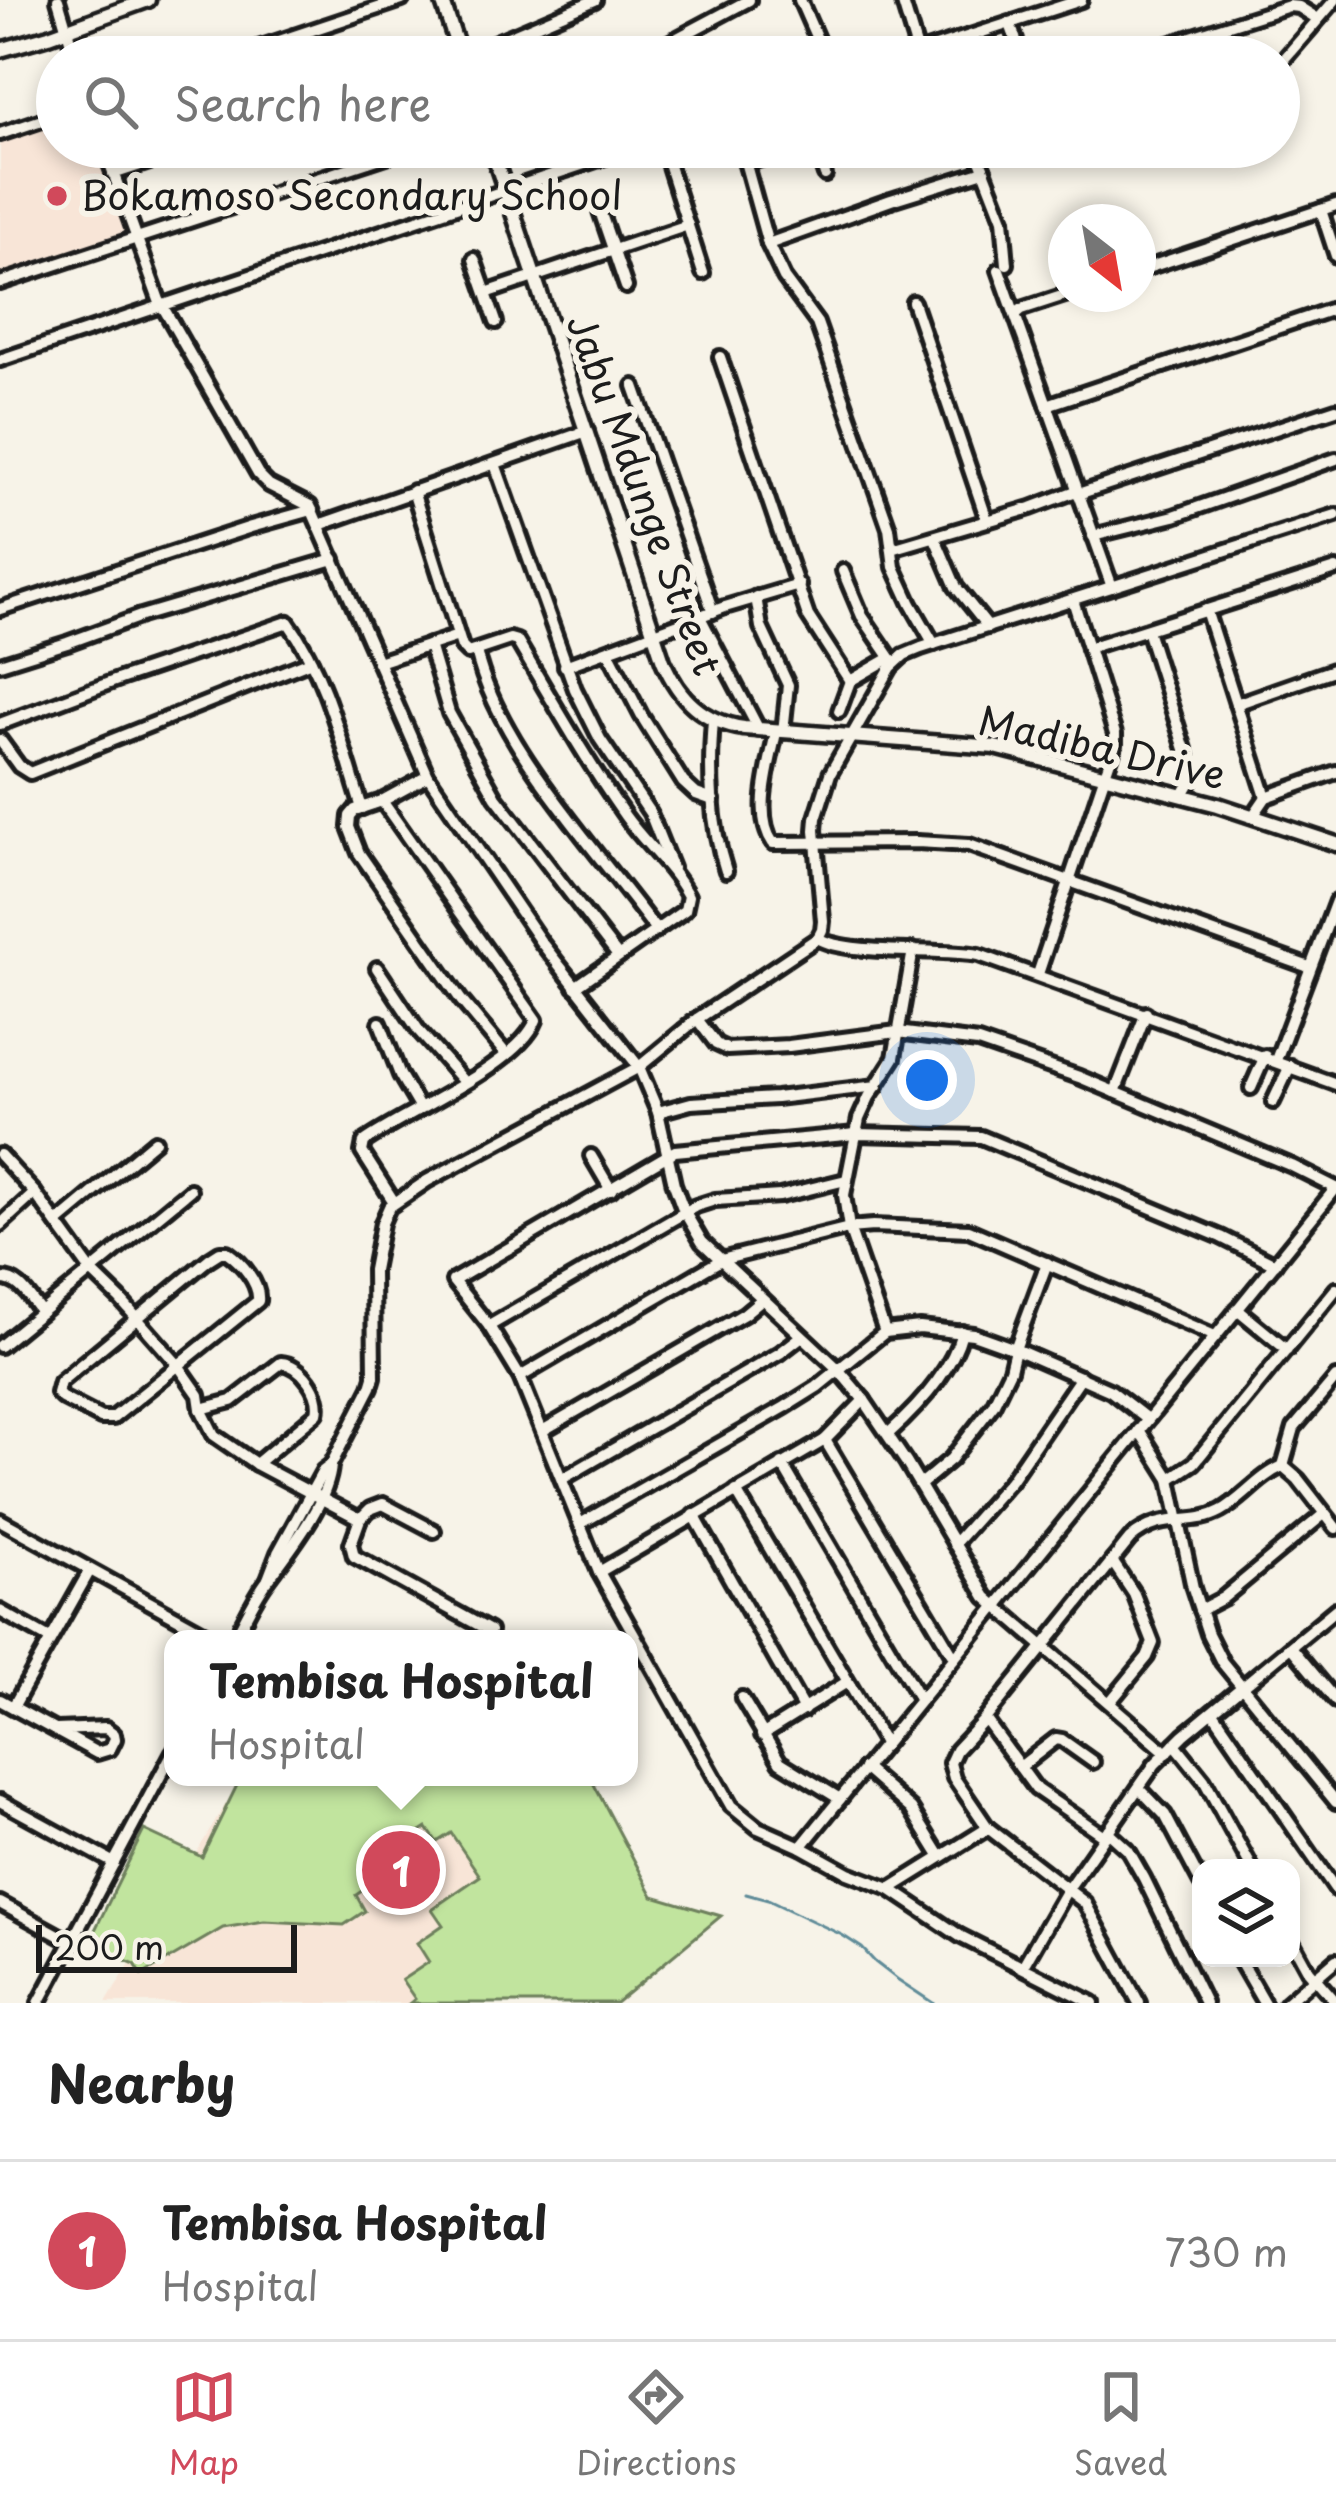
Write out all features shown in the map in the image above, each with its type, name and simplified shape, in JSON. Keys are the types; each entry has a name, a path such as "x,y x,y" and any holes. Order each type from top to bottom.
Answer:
{"street":[{"path":"58,0 69,36"},
{"path":"66,26 132,0"},
{"path":"0,47 148,0"},
{"path":"294,36 402,0"},
{"path":"442,0 454,36"},
{"path":"510,36 595,0"},
{"path":"681,36 749,0"},
{"path":"800,0 816,36"},
{"path":"902,0 909,36"},
{"path":"980,36 1081,0"},
{"path":"1300,40 1335,0"},
{"path":"1194,36 1289,6 1318,19"},
{"path":"1010,24 1014,36"},
{"path":"0,134 36,122"},
{"path":"111,168 162,306 258,474 312,510 428,776 487,866 639,1067 658,1112 684,1211 702,1242 837,1368 864,1400 995,1605 1204,1780 1247,1859"},
{"path":"113,174 131,168"},
{"path":"0,283 350,168"},
{"name":"Jabu Mdunge Street","path":"498,168 654,635 676,688 690,704 732,727 849,737"},
{"path":"0,361 572,168"},
{"path":"670,168 703,273"},
{"path":"747,168 768,244 784,278 817,323 889,528 894,567 934,644"},
{"path":"823,168 825,175"},
{"path":"983,168 1004,224 1003,267 1016,314 1112,587"},
{"path":"768,244 984,171"},
{"path":"1156,265 1336,205"},
{"path":"1321,210 1336,256"},
{"path":"600,211 626,287"},
{"path":"486,293 688,225"},
{"path":"474,259 496,322"},
{"path":"1016,314 1048,301"},
{"path":"913,302 987,520"},
{"path":"1047,405 1336,308"},
{"path":"720,357 814,627 850,681"},
{"path":"634,386 706,615 759,730"},
{"path":"892,549 1336,409"},
{"path":"319,525 587,431"},
{"path":"1093,536 1174,516 1336,459"},
{"path":"495,464 566,666 594,728 650,813 688,896 687,906 575,987"},
{"path":"413,491 464,650 468,653 510,639 518,641 581,752 641,837 673,871"},
{"path":"0,609 312,510"},
{"path":"838,711 850,681 910,652 1336,514"},
{"path":"934,538 949,575 988,627"},
{"path":"0,664 96,630 334,559"},
{"path":"1088,648 1336,568"},
{"path":"843,571 862,616 892,660"},
{"path":"566,666 799,585"},
{"path":"756,597 761,627 788,685 766,787 769,840 778,844 969,845 1309,967"},
{"path":"1038,974 1115,748 1115,734 1073,600"},
{"path":"1206,610 1266,797"},
{"path":"0,724 285,622 311,661 362,808"},
{"path":"1147,630 1191,768 1191,781 1182,796"},
{"path":"378,662 458,636"},
{"path":"429,645 449,713 496,797 618,956"},
{"path":"476,651 487,689 533,768 656,930"},
{"path":"608,651 683,782 712,800"},
{"path":"239,1630 331,1474 331,1465 371,1387 373,1270 382,1222 394,1202 639,1067 697,1019 818,938 823,921 815,843 821,797 834,763 892,660"},
{"path":"0,740 21,769 30,772 311,661"},
{"path":"1236,704 1336,669"},
{"path":"713,720 712,800 726,871"},
{"name":"Madiba Drive","path":"849,737 994,746 1253,816 1336,844"},
{"path":"1253,816 1266,797 1336,772"},
{"path":"428,776 352,813 351,835 461,1000 506,1054"},
{"path":"382,801 534,1016 533,1028 506,1054 361,1146 394,1202"},
{"path":"1250,1088 1270,1058 1336,901"},
{"path":"818,938 836,946 979,955 1336,1084"},
{"path":"885,1332 844,1210 846,1180 859,1119 894,1058 913,950"},
{"path":"377,968 419,1031 464,1082"},
{"path":"1114,1092 1146,1013"},
{"path":"697,1019 716,1044 727,1049 897,1032 954,1037 1000,1048 1336,1188 801,1847"},
{"path":"380,1023 400,1075 420,1109"},
{"path":"1274,1102 1290,1066"},
{"path":"658,1112 691,1102 877,1087"},
{"path":"632,1630 599,1571 520,1377 489,1326 453,1281 666,1155 683,1149 856,1134 982,1137 1275,1264"},
{"path":"57,1223 154,1142"},
{"path":"0,1155 35,1192 92,1272 178,1365 199,1395 214,1435 256,1464 361,1519"},
{"path":"591,1156 611,1190"},
{"path":"489,1326 684,1211 715,1200 781,1196 846,1180"},
{"path":"0,1346 190,1190"},
{"path":"0,1225 35,1192"},
{"path":"520,1377 721,1260 873,1226 969,1230 1215,1336"},
{"path":"220,1252 233,1257 258,1288 258,1300 113,1418 101,1418 57,1393 60,1382 137,1318 220,1252"},
{"path":"920,1485 951,1459 993,1405 1047,1263"},
{"path":"0,1279 12,1279 41,1312"},
{"path":"1170,1479 1194,1463 1336,1289"},
{"path":"542,1431 762,1299"},
{"path":"1237,1309 1287,1350"},
{"path":"580,1524 817,1387 885,1332 920,1328 962,1332 1015,1348 1111,1391 1143,1425 1170,1479 1213,1648 1336,1802"},
{"path":"888,1434 910,1414 955,1354 962,1332"},
{"path":"562,1479 802,1336"},
{"path":"201,1409 232,1401 281,1364 298,1370 320,1402 317,1413 256,1464"},
{"path":"954,1544 1010,1481 1081,1377"},
{"path":"1139,2003 1093,1913 988,1828 954,1778 950,1763 1130,1539 1146,1527 1220,1511 1282,1466 1294,1428 1336,1378"},
{"path":"599,1571 825,1440 864,1400"},
{"path":"825,1440 954,1657"},
{"path":"782,1464 919,1698"},
{"path":"1282,1466 1336,1528"},
{"path":"736,1491 884,1743"},
{"path":"434,1532 383,1504 361,1519 351,1544 354,1556 488,1630"},
{"path":"1200,1610 1223,1598 1324,1514"},
{"path":"694,1515 804,1710"},
{"path":"0,1520 200,1630"},
{"path":"1110,1702 1153,1643 1134,1594 1112,1561"},
{"path":"13,1707 90,1570"},
{"path":"1023,1966 1068,1889 1171,1748 1336,1609"},
{"path":"0,1611 50,1639"},
{"path":"638,1640 731,1806 758,1828 890,1889 961,1936 1093,2003"},
{"path":"1291,1647 1336,1701"},
{"path":"762,1735 847,1682"},
{"path":"742,1698 780,1762 840,1798"},
{"path":"0,1700 97,1753 104,1753 115,1739 110,1730 100,1727 57,1730"},
{"path":"1213,1712 1336,1890"},
{"path":"986,1719 1036,1790 1106,1834 1132,1858 1205,2003"},
{"path":"1020,1767 1056,1739 1093,1762"},
{"path":"865,1768 911,1809 940,1856"},
{"path":"39,2003 164,1769"},
{"path":"1138,1788 1165,1814 1192,1866"},
{"path":"0,1802 113,1863"},
{"path":"890,1889 988,1828"},
{"path":"0,1904 73,1943"},
{"path":"1300,1954 1336,2002"},
{"path":"1286,2003 1336,1960"},
{"path":"1243,1967 1264,2003"}],"shaded area":[{"name":"Bokamoso Secondary School","path":"36,129 36,168 104,168 126,235 0,278 0,141"},
{"path":"237,1786 558,1786 669,1957 619,2003 106,2003"}],"green space":[{"path":"237,1786 595,1786 653,1896 721,1916 616,2003 410,2003 415,1999 402,1980 429,1962 417,1943 443,1925 432,1909 480,1876 451,1833 437,1842 427,1828 407,1841 400,1835 368,1857 381,1878 356,1895 365,1911 344,1925 264,1921 223,1928 142,1975 135,1964 101,1950 94,1932 144,1830 202,1857"}],"waterway":[{"path":"746,1894 842,1935 933,2003"}],"place":[{"name":"Bokamoso Secondary School","path":"57,196"},
{"name":"Tembisa Hospital","path":"401,1870"}]}
